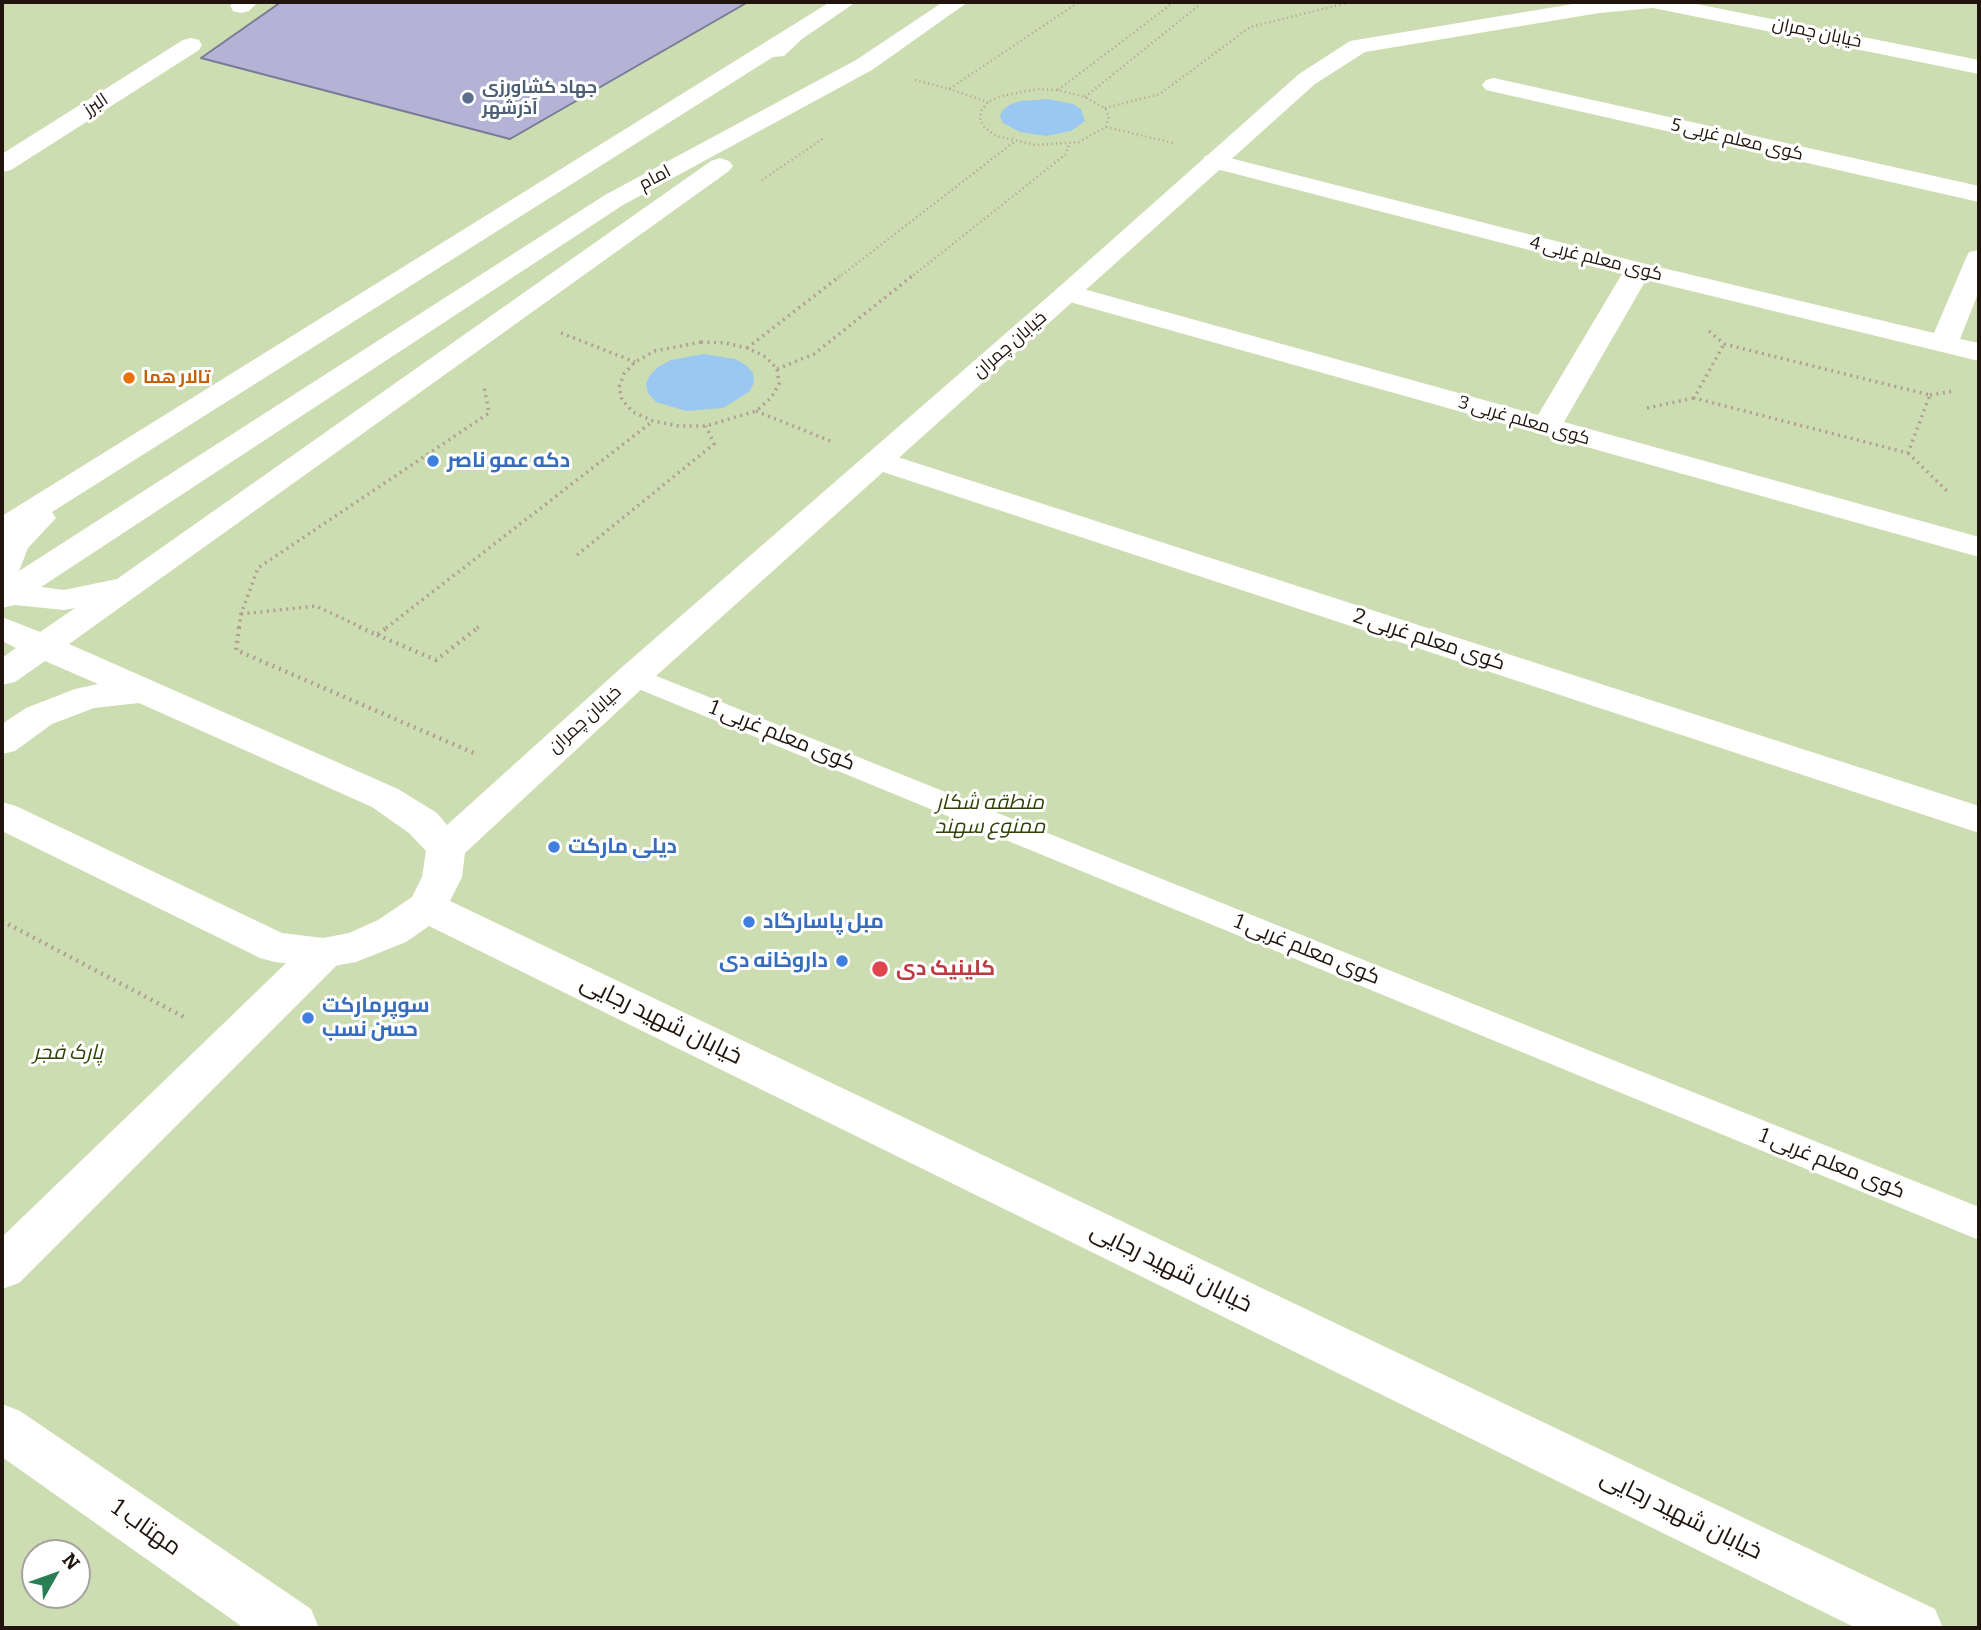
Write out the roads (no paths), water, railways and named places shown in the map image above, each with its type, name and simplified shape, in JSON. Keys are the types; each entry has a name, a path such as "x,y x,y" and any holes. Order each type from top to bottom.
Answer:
{"street":[{"path":"2,530 845,2"},
{"name":"امام","path":"614,200 864,65 957,2"},
{"name":"خیابان چمران","path":"446,848 634,676 1069,293 1307,79 1358,46 1599,6 1653,2 1979,67"},
{"path":"704,117 794,34"},
{"name":"البرز","path":"2,165 191,45"},
{"path":"2,674 160,565 864,65"},
{"name":"کوی معلم غربی 5","path":"1494,85 1979,194"},
{"name":"امام","path":"614,200 684,135"},
{"name":"کوی معلم غربی 4","path":"1218,158 1638,270 1979,352"},
{"path":"2,598 614,200"},
{"path":"1944,343 1979,258"},
{"path":"1546,427 1638,270"},
{"name":"کوی معلم غربی 3","path":"1069,293 1979,547"},
{"name":"کوی معلم غربی 2","path":"879,460 1979,820"},
{"path":"72,488 13,544 2,572 22,596 64,600 114,587 160,565"},
{"path":"2,628 385,798 424,823 446,848 442,877 427,907 393,931 356,947 323,953 275,947 2,815"},
{"path":"2,742 39,716 88,697 141,690"},
{"name":"خیابان شهید رجایی","path":"427,907 1915,1628"},
{"path":"2,1268 323,953"},
{"name":"مهتاب 1","path":"2,1428 291,1628"}],"lane":[{"name":"کوی معلم غربی 1","path":"634,676 1979,1224"}],"water":[{"path":"1048,99 1073,104 1081,109 1085,121 1071,131 1046,136 1020,132 1003,123 1000,117 1009,105 1020,101"},
{"path":"704,354 735,359 746,365 753,373 754,383 749,392 723,408 686,411 656,402 648,393 646,384 658,367 671,360"}],"place":[{"name":"جهاد کشاورزی آذرشهر","path":"468,98"},
{"name":"تالار هما","path":"129,378"},
{"name":"دکه عمو ناصر","path":"433,461"},
{"name":"دیلی مارکت","path":"554,847"},
{"name":"مبل پاسارگاد","path":"749,922"},
{"name":"داروخانه دی","path":"842,961"},
{"name":"کلینیک دی","path":"880,969"},
{"name":"سوپرمارکت حسن نسب","path":"308,1018"}],"park label":[{"name":"منطقه شکار ممنوع سهند","path":"990,815"},
{"name":"پارک فجر","path":"68,1053"}]}
